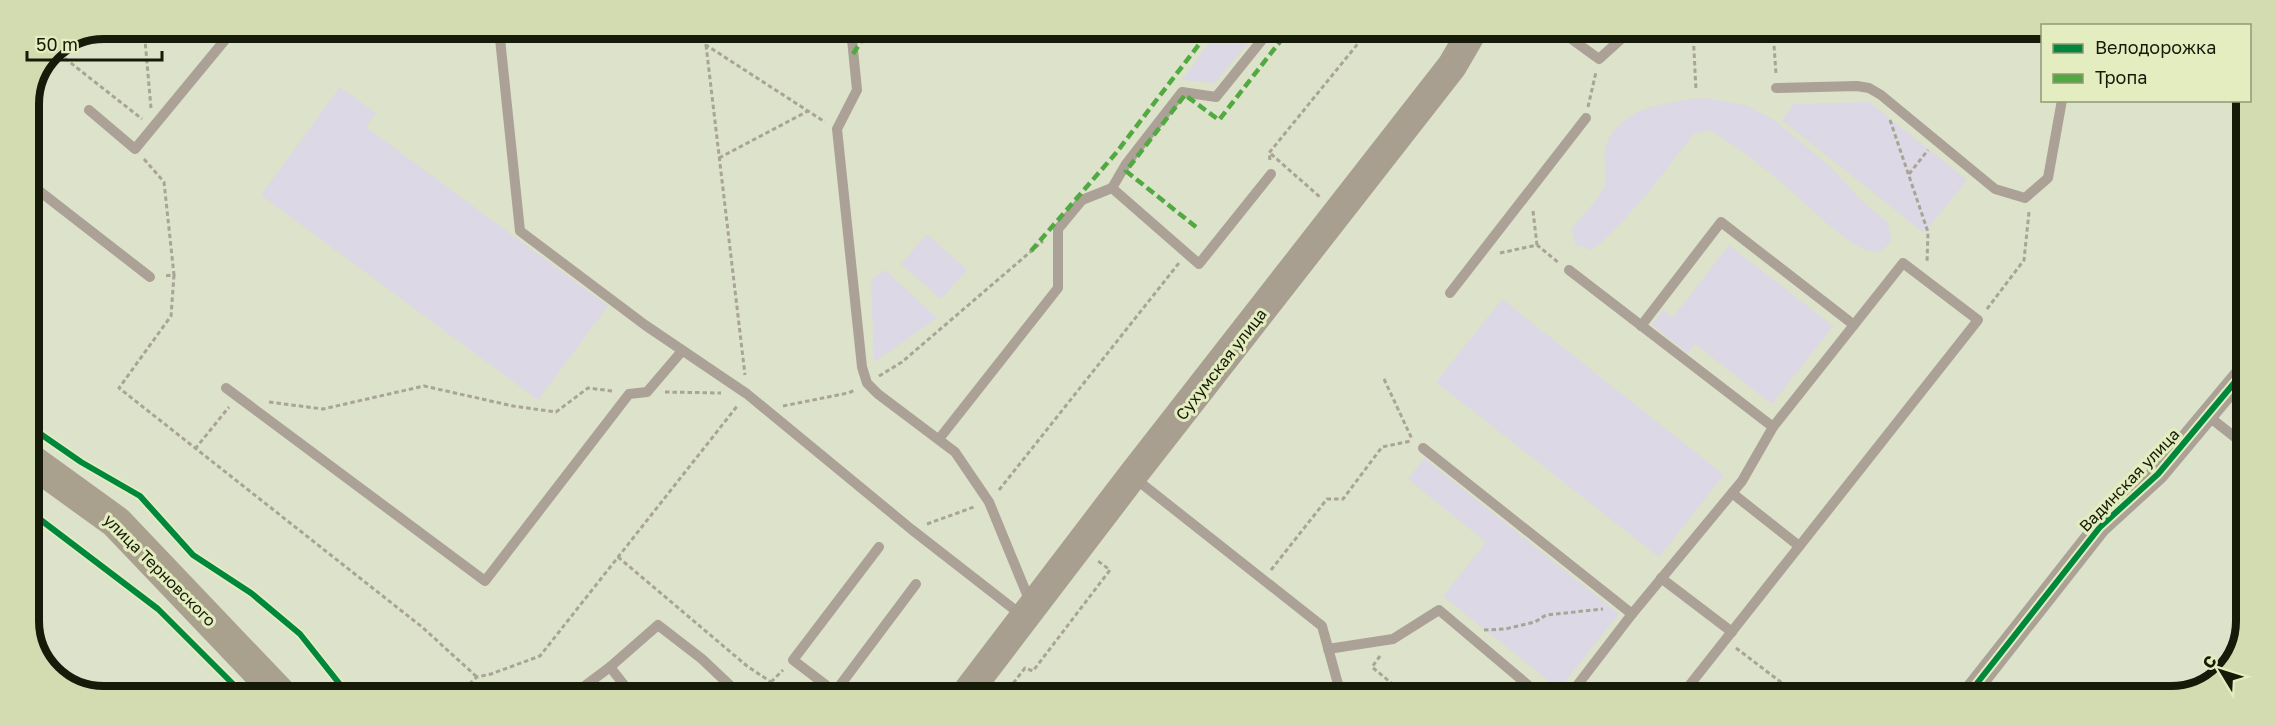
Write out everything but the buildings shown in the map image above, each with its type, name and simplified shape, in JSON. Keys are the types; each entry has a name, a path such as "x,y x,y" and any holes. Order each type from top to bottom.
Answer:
{"main road":[{"name":"Сухумская улица","path":"972,686 1132,476 1439,84 1468,39"},
{"name":"улица Терновского","path":"43,447 116,522 262,686"}],"street":[{"name":"Вадинская улица","path":"1975,686 2100,527 2158,474 2236,381"}],"lane":[{"path":"90,110 135,149 226,39"},
{"path":"500,39 520,231 682,351 747,394 911,529 1030,610"},
{"path":"852,39 857,90 837,129 862,367 867,383 878,394 955,452 989,502 1026,592 1030,610"},
{"path":"939,439 1058,288 1058,229 1082,200 1112,188 1126,164 1182,92 1216,97 1263,39"},
{"path":"1571,39 1599,59 1620,39"},
{"path":"1776,88 1857,86 1869,88 1995,189 2025,198 2048,178 2062,102"},
{"path":"1450,293 1586,118"},
{"path":"1112,188 1199,264 1271,174"},
{"path":"39,191 150,277"},
{"path":"1641,326 1721,222 1854,325"},
{"path":"1576,686 1627,610 1661,578 1742,481 1773,427 1903,263 1978,320 1689,686"},
{"path":"1569,270 1773,427"},
{"path":"226,388 485,582 629,394 646,392 682,351"},
{"path":"2208,416 2236,437"},
{"path":"1423,448 1627,610"},
{"path":"1132,476 1322,626 1338,686"},
{"path":"1732,493 1799,546"},
{"path":"827,686 793,660 879,547"},
{"path":"1661,578 1729,636"},
{"path":"843,686 916,584"},
{"path":"1328,649 1394,639 1438,610 1529,686"},
{"path":"585,686 658,625 702,659 730,686"},
{"path":"610,667 625,686"}],"path":[{"path":"143,120 151,109 145,39"},
{"path":"467,686 477,677 540,656 747,394 706,39"},
{"path":"1271,174 1269,153 1362,39"},
{"path":"1693,39 1696,90"},
{"path":"1773,39 1776,88"},
{"path":"706,45 837,129"},
{"path":"61,55 153,128"},
{"path":"1586,118 1599,59"},
{"path":"1895,107 1888,116 1928,232 1926,280"},
{"path":"719,158 808,111"},
{"path":"1909,174 1936,141"},
{"path":"135,149 164,182 174,275 171,315 119,388 422,627 477,677"},
{"path":"1269,153 1326,203"},
{"path":"1530,190 1537,245 1569,270"},
{"path":"1978,320 2024,260 2029,213 2025,198"},
{"path":"766,409 848,393 902,362 1058,229"},
{"path":"1478,258 1537,245"},
{"path":"911,529 989,502 1188,253"},
{"path":"150,277 174,275"},
{"path":"1384,379 1413,441 1423,448"},
{"path":"265,401 323,409 424,386 513,406 556,412 588,388 629,394"},
{"path":"646,392 747,394"},
{"path":"195,449 232,403"},
{"path":"1263,580 1327,499 1342,499 1382,447 1413,441"},
{"path":"43,447 140,496 193,555 251,593 300,634 341,686"},
{"path":"39,519 158,609 228,679"},
{"path":"618,557 747,666 771,682 764,686"},
{"path":"1011,686 1024,668 1033,670 1110,570 1095,558"},
{"path":"1464,632 1506,629 1535,622 1546,615 1627,610"},
{"path":"1729,636 1787,686"},
{"path":"1394,639 1372,666 1395,686"}],"shaded area":[{"path":"1212,39 1252,39 1215,83 1182,80"},
{"path":"340,87 376,113 366,127 608,306 538,400 261,195"},
{"path":"1703,98 1746,105 1774,120 1833,169 1858,197 1888,223 1891,241 1876,251 1868,251 1856,245 1826,223 1762,167 1710,130 1694,134 1620,224 1592,250 1576,245 1571,229 1595,201 1605,185 1605,148 1614,131 1623,121 1648,108"},
{"path":"1869,102 1967,180 1924,233 1782,120 1794,104"},
{"path":"927,234 967,270 941,299 901,264"},
{"path":"1729,245 1833,326 1772,404 1695,344 1687,353 1652,325 1663,310 1673,317"},
{"path":"885,270 937,318 874,362 871,280"},
{"path":"1502,299 1724,475 1659,557 1436,382"},
{"path":"1424,458 1619,614 1561,686 1555,686 1443,596 1486,542 1408,479"}],"marked path":[{"path":"853,54 863,39"},
{"path":"1031,251 1116,153 1203,39"},
{"path":"1196,227 1126,171 1185,95 1219,120 1282,39"}],"cycle path":[{"path":"1975,686 2100,527 2158,474 2236,381"},
{"path":"39,433 81,462 140,496 193,555 251,593 300,634 341,686"},
{"path":"39,519 158,609 235,686"}]}
